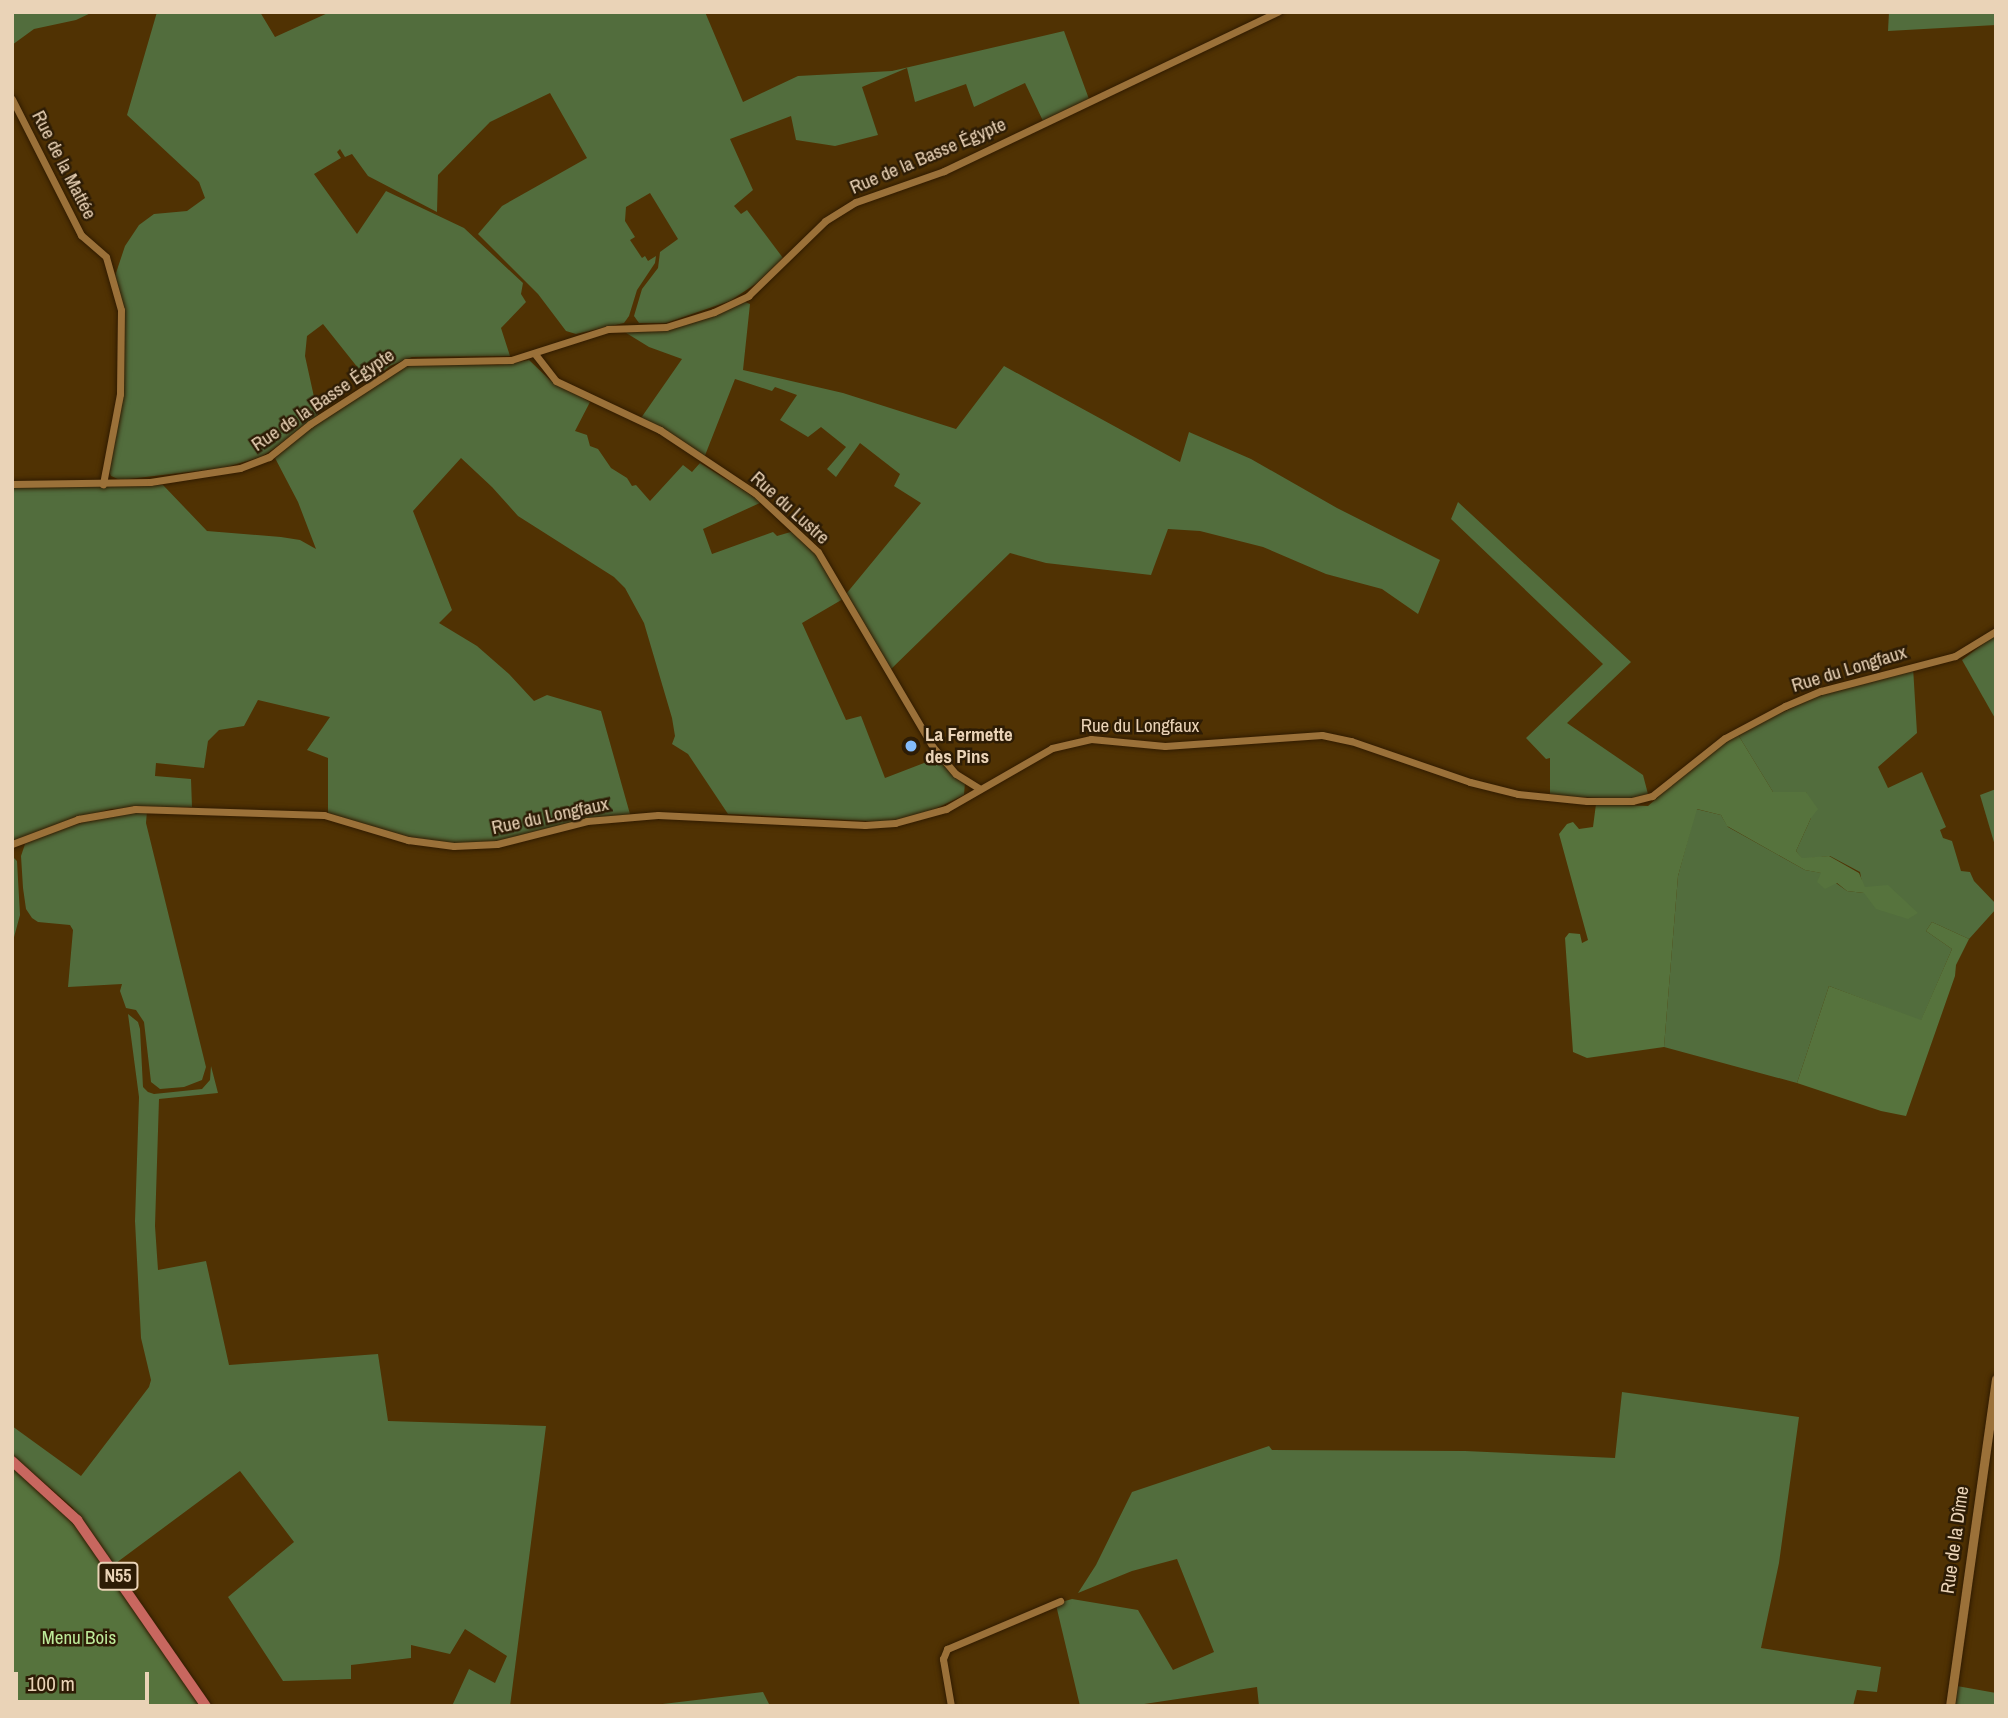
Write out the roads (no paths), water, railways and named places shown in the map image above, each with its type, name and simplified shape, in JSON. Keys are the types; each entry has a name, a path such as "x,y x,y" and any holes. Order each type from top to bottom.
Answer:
{"main road":[{"name":"N55","path":"12,1461 78,1520 205,1706"}],"street":[{"name":"Rue de la Basse Égypte","path":"12,484 103,484 182,479 261,461 310,424 406,362 499,362 535,354 608,329 666,327 726,307 748,296 825,221 856,201 944,171 1278,12"},
{"name":"Rue de la Mattée","path":"12,99 81,235 106,257 121,310 120,394 103,484"},
{"name":"Rue du Lustre","path":"535,354 556,381 660,430 755,494 818,552 933,747 956,774 980,789"},
{"name":"Rue du Longfaux","path":"12,844 78,819 135,808 324,815 408,840 454,846 497,844 587,821 658,815 883,824 908,821 940,811 1041,753 1081,740 1165,746 1305,734 1351,741 1470,782 1518,794 1587,801 1632,801 1652,796 1725,738 1785,706 1821,691 1955,656 1996,631"},
{"name":"Rue de la Dîme","path":"1950,1706 1996,1379"},
{"path":"951,1706 943,1659 947,1649 1060,1601"}],"place":[{"name":"La Fermette des Pins","path":"911,746"}],"park label":[{"name":"Menu Bois","path":"79,1638"}]}
